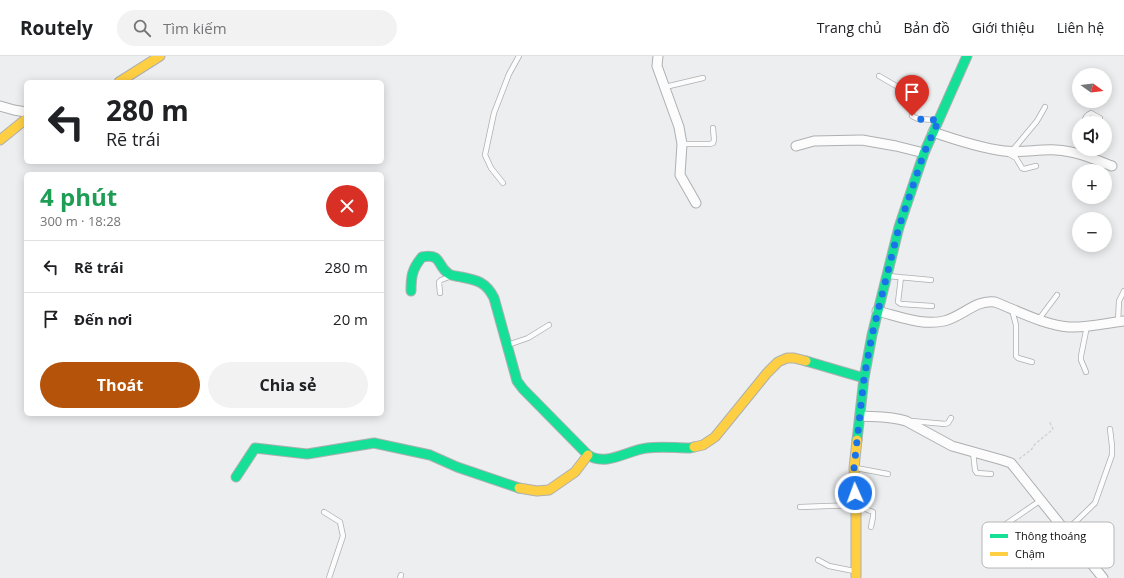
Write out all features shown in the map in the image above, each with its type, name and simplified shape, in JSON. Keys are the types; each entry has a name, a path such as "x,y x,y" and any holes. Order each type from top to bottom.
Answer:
{"street":[{"path":"122,80 160,56"},
{"path":"658,56 657,66 679,127 682,144 680,174 696,203"},
{"path":"856,575 856,505 854,468 864,378 877,311 899,227 924,153 967,56"},
{"path":"0,106 24,112"},
{"path":"0,140 24,120"},
{"path":"933,132 963,142 1008,151 1054,150 1072,151"},
{"path":"796,146 814,141 862,140 924,153"},
{"path":"1088,156 1107,164"},
{"path":"411,291 412,272 422,257 431,256 439,260 446,271 450,274 476,280 484,284 490,290 494,298 517,381 523,389 588,455 594,459 603,460 644,448 690,448 703,445 715,437 778,362 787,358 794,358 864,378"},
{"path":"877,311 916,320 935,322 944,321 982,302 988,301 995,302 1058,326 1087,326 1121,321"},
{"path":"860,416 892,417 906,421 952,446 1012,464 1059,522"},
{"path":"236,477 255,448 307,454 374,443 430,455 456,467 485,477 516,487 537,491 549,490 575,472 588,455"},
{"path":"1095,568 1103,578"}],"lane":[{"path":"503,183 491,168 485,155 494,113 509,74 519,56"},
{"path":"879,76 917,98 918,100 912,116 918,119 939,120"},
{"path":"665,87 703,78"},
{"path":"1036,166 1024,169 1022,168 1016,158 1008,151 1037,121 1045,107"},
{"path":"1086,116 1091,113 1096,116"},
{"path":"682,144 710,144 714,140 713,128"},
{"path":"440,293 440,280 456,276"},
{"path":"886,276 932,280"},
{"path":"901,277 898,302 901,304 932,306"},
{"path":"1121,321 1119,301 1124,291"},
{"path":"1039,320 1057,294"},
{"path":"1012,309 1016,325 1016,356 1032,362"},
{"path":"506,345 528,338 549,325"},
{"path":"1086,372 1081,356 1087,326"},
{"path":"906,421 941,425 948,423 950,418"},
{"path":"1075,522 1095,503 1112,455 1110,429"},
{"path":"973,452 975,470 978,472 991,474"},
{"path":"854,468 888,474"},
{"path":"1009,522 1041,500"},
{"path":"800,507 856,505 873,512 871,527"},
{"path":"324,512 340,522 343,532 329,578"},
{"path":"818,560 829,566 856,575"}],"path":[{"path":"1012,464 1031,450 1035,444 1051,432 1053,429 1050,421"}],"traffic: fast":[{"path":"857,440 864,378 872,335 899,227 924,153 967,56"},
{"path":"411,291 412,277 416,265 422,257 429,256 436,259 450,275 472,279 488,288 494,298 517,381 523,389 588,455 595,458 610,459 640,449 694,447"},
{"path":"806,361 864,378"},
{"path":"236,477 255,448 307,454 374,443 430,455 457,467 519,488"}],"traffic: slow":[{"path":"122,80 160,56"},
{"path":"0,140 24,121"},
{"path":"694,447 703,445 715,437 767,373 778,362 787,358 806,361"},
{"path":"856,578 856,505 854,468 857,440"},
{"path":"519,488 537,491 549,490 575,472 588,455"}],"route":[{"path":"855,493 854,468 864,378 877,311 899,227 924,153 939,120 918,119 912,116"}]}
